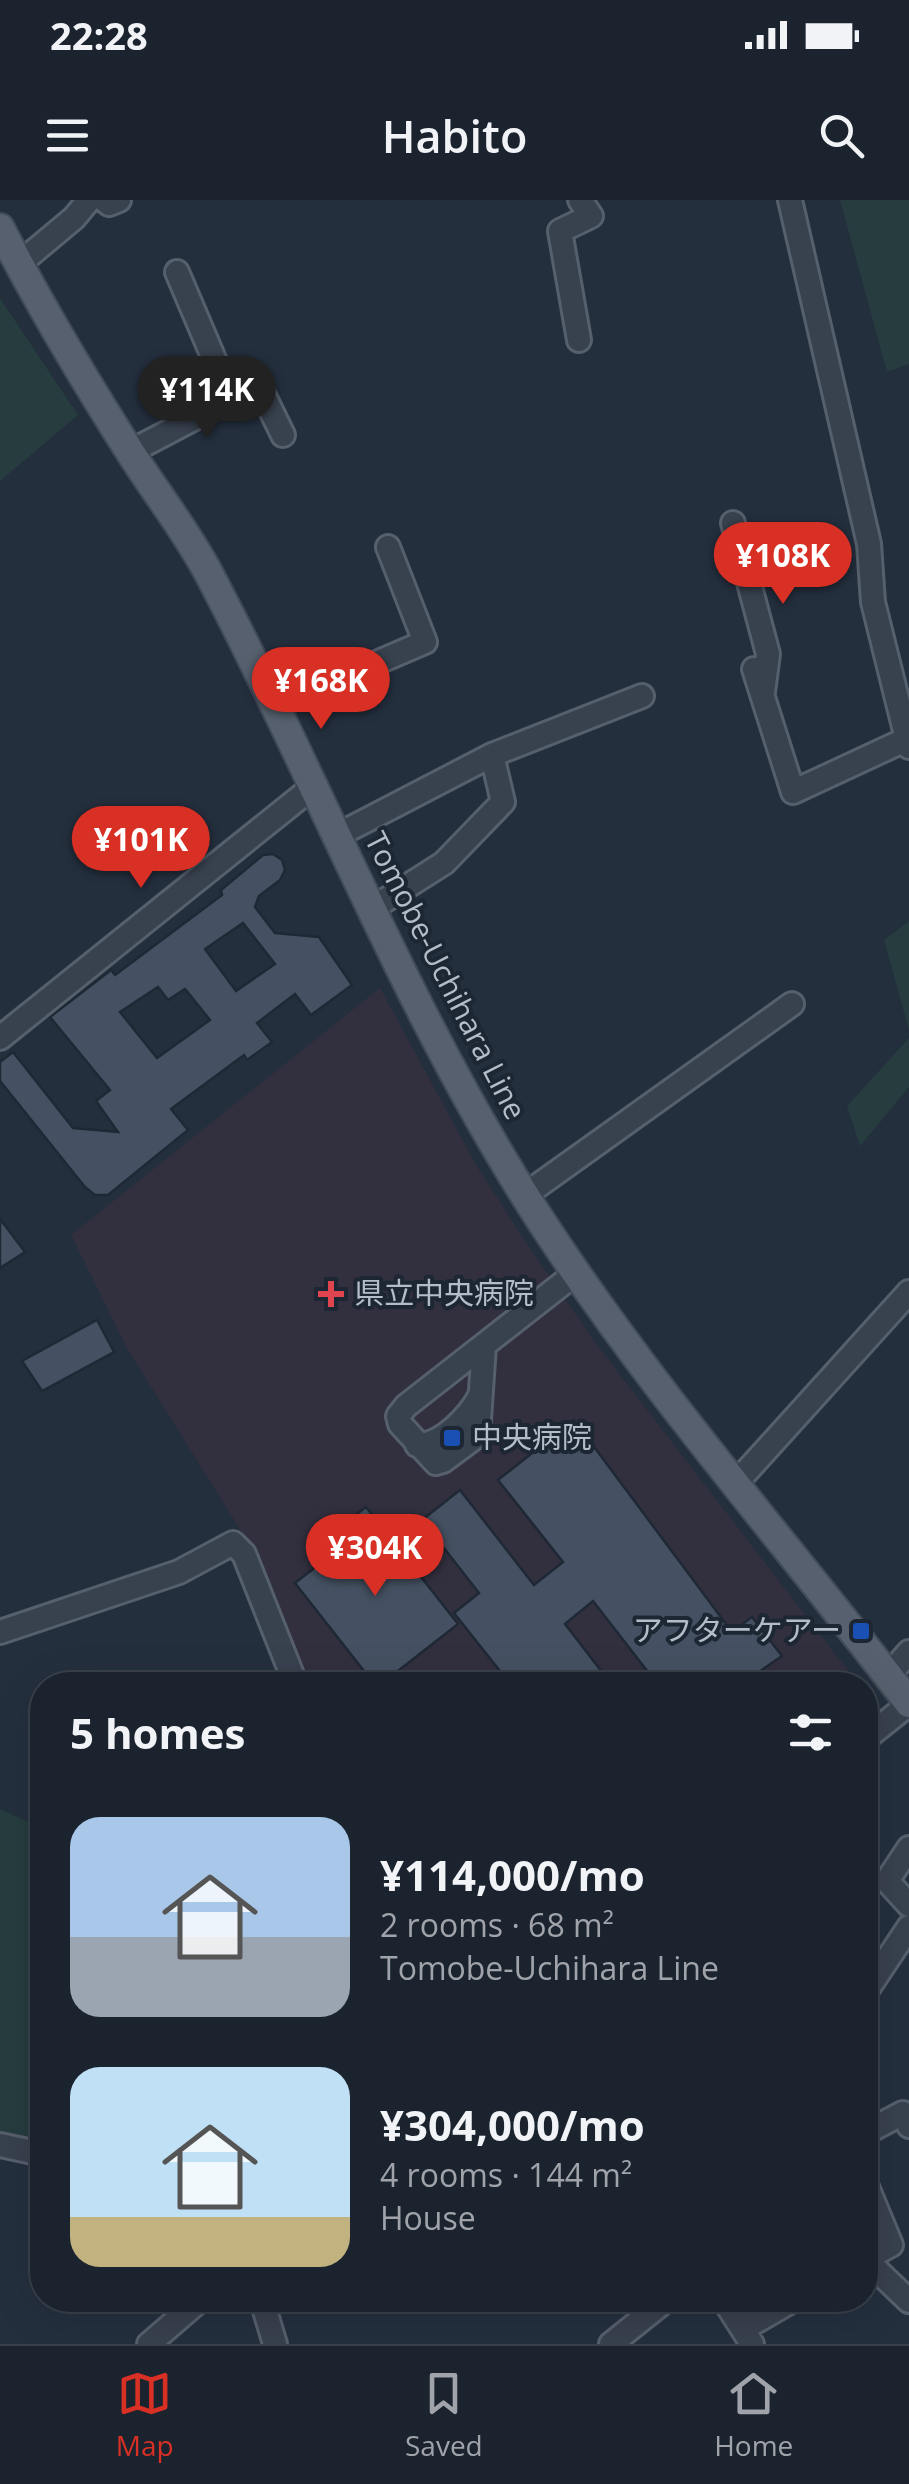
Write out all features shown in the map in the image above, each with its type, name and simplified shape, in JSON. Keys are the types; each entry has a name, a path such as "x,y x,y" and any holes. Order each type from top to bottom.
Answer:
{"main road":[{"name":"Tomobe-Uchihara Line","path":"0,228 130,452 205,566 442,1052 525,1195 657,1384 909,1704"}],"street":[{"path":"19,264 74,218 89,200"},
{"path":"104,200 109,204 119,200"},
{"path":"579,340 560,230 591,216 580,200"},
{"path":"754,669 793,792 907,744 872,602 869,544 790,200"},
{"path":"176,272 231,398"},
{"path":"130,452 231,398 260,388 282,435"},
{"path":"733,523 768,654 762,695"},
{"path":"276,706 426,642 388,547"},
{"path":"338,835 492,755 642,696"},
{"path":"372,908 444,863 503,802 492,755"},
{"path":"0,1038 314,786"},
{"path":"525,1195 792,1004"},
{"path":"484,1345 480,1396 465,1418 430,1444 417,1445 400,1424 401,1411 484,1345 576,1273"},
{"path":"736,1483 909,1292"},
{"path":"0,1632 178,1572 233,1543 244,1554 291,1672"},
{"path":"888,1676 909,1652"},
{"path":"878,1729 909,1704"},
{"path":"909,1848 887,1882 909,1905"},
{"path":"878,1973 909,1926"},
{"path":"878,2126 903,2113 909,2126"},
{"path":"0,2145 30,2151"},
{"path":"878,2204 900,2240 878,2252"},
{"path":"878,2271 909,2301"},
{"path":"149,2344 186,2312"},
{"path":"266,2312 275,2344"},
{"path":"611,2344 651,2312"},
{"path":"732,2312 748,2337 779,2312"}],"shaded area":[{"name":"県立中央病院","path":"380,988 476,1165 527,1244 597,1345 849,1672 291,1672 256,1555 127,1348 71,1235"}],"green space":[{"path":"840,200 909,200 909,364 887,372"},
{"path":"0,298 78,415 0,481"},
{"path":"909,921 909,1030 884,940"},
{"path":"909,1038 909,1087 860,1146 847,1106"},
{"path":"0,1809 30,1823 30,2141 0,2135"}],"building":[{"path":"273,854 282,860 285,870 280,880 259,896 255,907 275,933 319,937 352,985 311,1015 295,994 257,1023 272,1042 247,1060 244,1055 171,1109 188,1130 108,1195 95,1195 0,1081 0,1062 13,1052 73,1128 118,1132 96,1101 110,1090 50,1017 111,970 115,975 222,895 221,890 263,855","holes":["243,923 275,964 236,991 205,949","158,987 168,1000 185,989 210,1020 157,1058 120,1012"]},
{"path":"0,1219 25,1252 0,1268"},
{"path":"97,1320 114,1352 42,1391 22,1361"},
{"path":"574,1420 732,1632 752,1617 782,1656 759,1672 648,1672 593,1601 565,1624 602,1672 501,1672 454,1613 479,1593 422,1520 460,1490 534,1585 563,1562 498,1480"},
{"path":"366,1507 458,1624 397,1672 365,1672 295,1583 335,1552 325,1538"}],"place":[{"name":"県立中央病院","path":"331,1294"},
{"name":"中央病院","path":"452,1438"},
{"name":"アフターケアー","path":"861,1631"}]}
